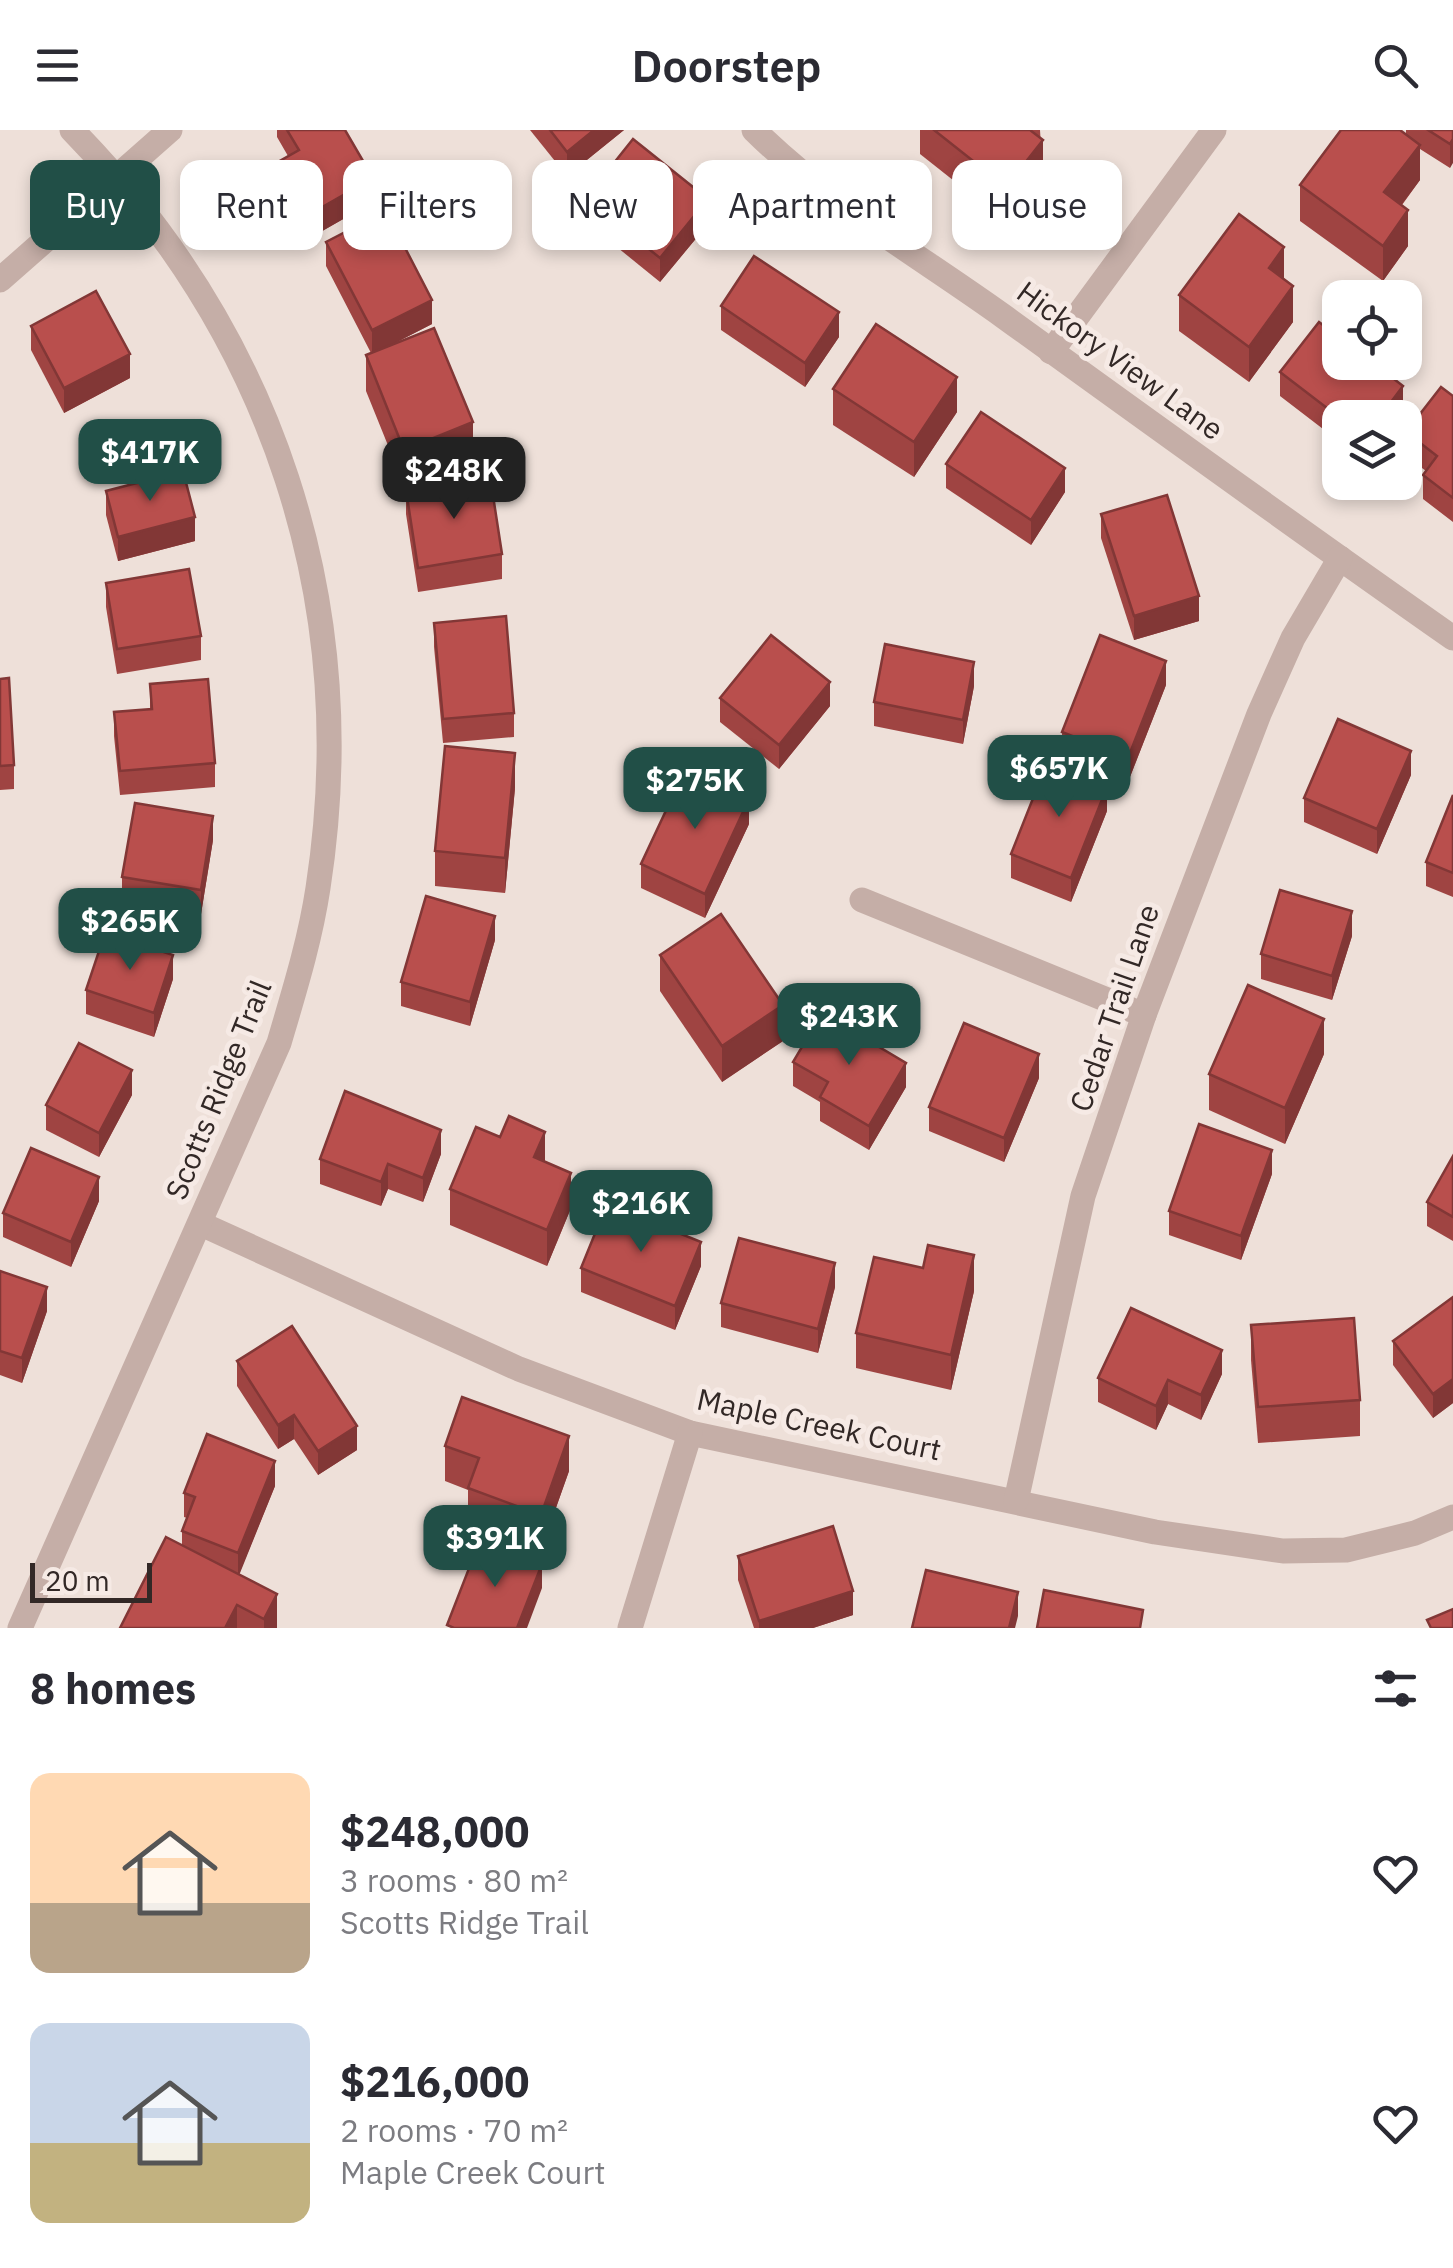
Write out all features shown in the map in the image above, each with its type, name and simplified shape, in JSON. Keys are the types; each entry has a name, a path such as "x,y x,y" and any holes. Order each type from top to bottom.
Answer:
{"street":[{"name":"Scotts Ridge Trail","path":"72,130 101,160"},
{"path":"135,160 170,130"},
{"name":"Hickory View Lane","path":"754,130 793,168 853,214 1453,638"},
{"path":"1051,352 1214,130"},
{"name":"Scotts Ridge Trail","path":"20,1628 279,1042 302,967 325,831 326,671 316,590 300,519 272,435 237,352 196,282 160,234"},
{"path":"0,280 34,250"},
{"name":"Cedar Trail Lane","path":"1016,1501 1083,1196 1144,1015 1266,698 1293,638 1340,558"},
{"path":"862,900 1144,1015"},
{"name":"Maple Creek Court","path":"201,1224 519,1369 690,1433 1156,1532 1283,1551 1346,1550 1415,1533 1453,1516"},
{"path":"630,1628 690,1433"}],"building":[{"path":"287,130 345,130 362,160 343,160 343,195 323,207 323,160 282,160 299,150"},
{"path":"550,130 594,130 567,152"},
{"path":"934,130 1030,130 1043,140 1027,160 972,160"},
{"path":"1341,130 1400,130 1420,145 1384,192 1408,210 1383,246 1300,185"},
{"path":"1428,130 1453,130 1453,139 1450,144"},
{"path":"633,139 659,160 616,160"},
{"path":"673,171 693,187 693,217 673,242"},
{"path":"1239,214 1284,247 1269,268 1293,286 1249,347 1179,295"},
{"path":"343,233 343,250 406,250 432,300 372,330 326,242"},
{"path":"650,250 667,250 660,258"},
{"path":"754,256 839,312 805,363 721,306"},
{"path":"96,291 130,354 64,388 31,326"},
{"path":"1319,322 1322,380 1395,380 1403,386 1392,400 1322,400 1322,404 1280,372"},
{"path":"876,324 957,377 914,442 833,389"},
{"path":"434,328 473,422 404,450 366,355"},
{"path":"1441,387 1453,396 1453,498 1423,475 1437,456 1422,444 1422,411"},
{"path":"981,412 1065,468 1031,520 946,464"},
{"path":"183,471 195,517 118,537 106,491"},
{"path":"490,476 502,554 418,568 406,490"},
{"path":"1167,495 1199,596 1134,616 1101,514"},
{"path":"189,569 201,636 117,649 106,583"},
{"path":"506,616 514,713 443,719 434,623"},
{"path":"771,635 830,682 779,745 720,698"},
{"path":"1100,635 1166,661 1128,758 1062,732"},
{"path":"885,644 974,662 963,720 874,702"},
{"path":"9,678 14,765 0,766 0,679"},
{"path":"208,679 215,763 120,771 114,712 152,709 150,684"},
{"path":"1338,719 1411,751 1377,829 1304,798"},
{"path":"445,746 515,753 505,858 435,851"},
{"path":"1047,763 1107,787 1071,878 1011,854"},
{"path":"685,770 749,799 705,894 641,864"},
{"path":"1453,795 1453,873 1426,862"},
{"path":"135,803 213,816 201,890 122,877"},
{"path":"1280,890 1352,911 1332,976 1261,954"},
{"path":"426,896 495,916 470,1002 401,982"},
{"path":"721,914 783,1005 722,1046 660,955"},
{"path":"105,933 173,955 154,1013 86,990"},
{"path":"1248,985 1324,1019 1285,1108 1209,1074"},
{"path":"822,1013 906,1063 869,1126 820,1097 828,1082 793,1062"},
{"path":"964,1023 1039,1054 1004,1138 929,1107"},
{"path":"79,1043 132,1070 99,1133 46,1105"},
{"path":"345,1091 441,1130 423,1178 388,1164 381,1182 320,1159"},
{"path":"509,1116 545,1132 534,1157 571,1173 547,1230 450,1189 476,1127 500,1137"},
{"path":"1199,1124 1272,1150 1241,1236 1169,1211"},
{"path":"31,1148 99,1177 71,1242 3,1213"},
{"path":"1453,1156 1453,1217 1427,1202"},
{"path":"607,1204 701,1242 675,1306 581,1268"},
{"path":"739,1238 835,1263 818,1329 721,1303"},
{"path":"928,1245 974,1255 951,1355 856,1333 874,1257 923,1268"},
{"path":"0,1271 47,1287 22,1358 0,1351"},
{"path":"1453,1297 1453,1379 1433,1394 1393,1341"},
{"path":"1131,1308 1222,1350 1201,1395 1168,1380 1156,1406 1098,1378"},
{"path":"1354,1318 1360,1400 1258,1407 1251,1325"},
{"path":"292,1326 357,1426 318,1451 294,1415 278,1425 237,1361"},
{"path":"462,1397 569,1436 541,1515 468,1488 479,1458 445,1446"},
{"path":"207,1434 275,1461 238,1553 182,1531 195,1497 184,1493"},
{"path":"833,1526 853,1591 759,1621 738,1556"},
{"path":"166,1537 277,1594 264,1619 237,1605 225,1628 120,1628"},
{"path":"480,1540 542,1564 517,1628 447,1625"},
{"path":"926,1570 1018,1592 1009,1628 912,1628"},
{"path":"1044,1590 1143,1610 1140,1628 1037,1628"},
{"path":"1453,1609 1453,1628 1431,1628 1427,1620"}]}
